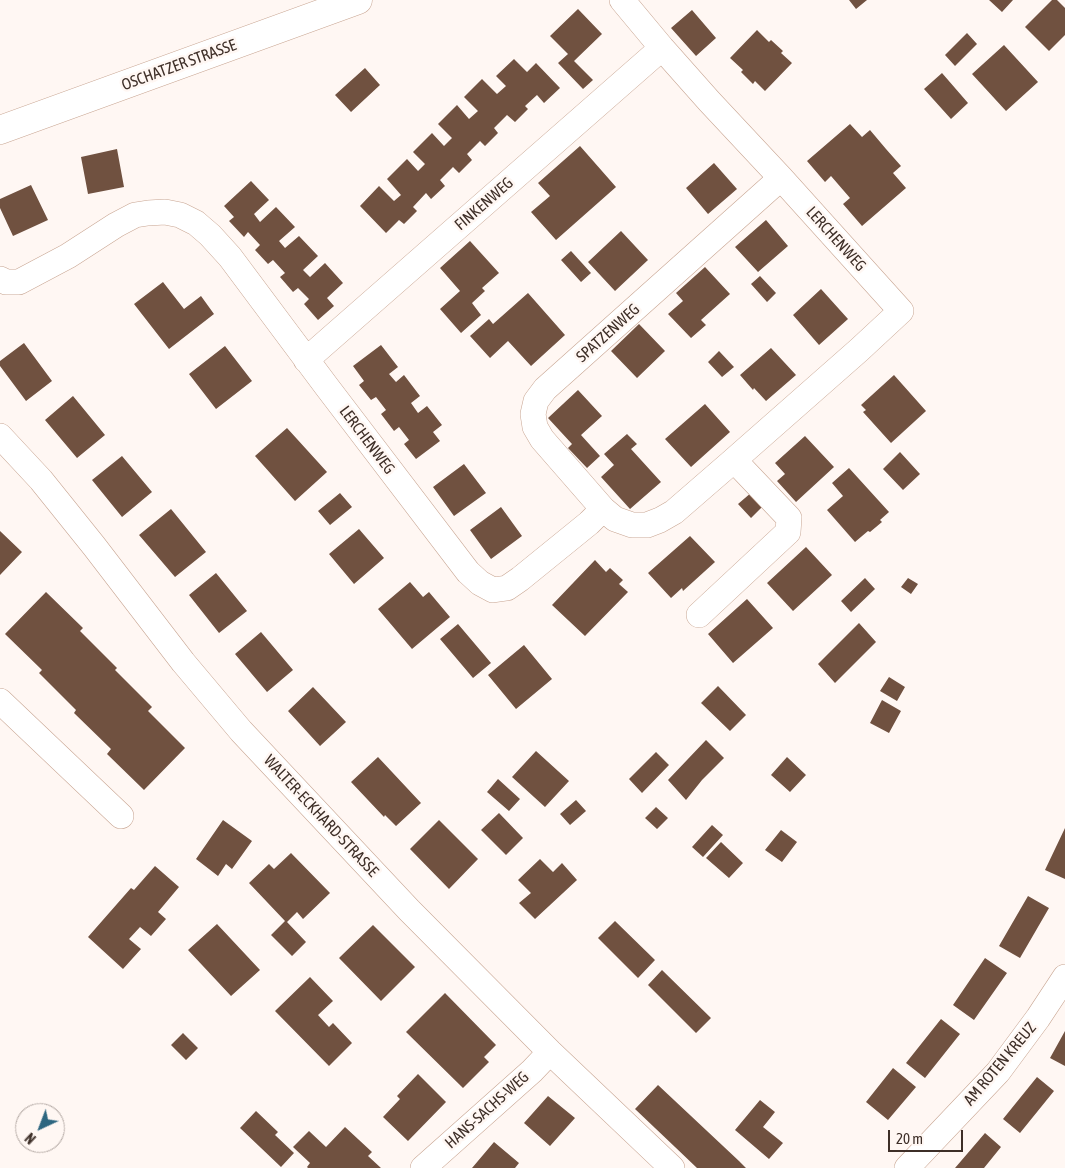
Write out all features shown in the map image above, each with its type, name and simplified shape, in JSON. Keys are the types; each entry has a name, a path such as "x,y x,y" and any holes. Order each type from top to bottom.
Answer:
{"main road":[{"name":"OSCHATZER STRASSE","path":"0,130 358,0"}],"street":[{"name":"LERCHENWEG","path":"0,279 6,282 19,282 68,256 135,215 164,212 180,215 196,223 210,234 230,257 468,572 480,583 493,590 507,588 589,523 603,509 615,519 632,526 647,525 660,520 674,512 734,460 901,311 715,108 622,0"},
{"name":"FINKENWEG","path":"306,360 662,48"},
{"name":"SPATZENWEG","path":"603,509 542,439 535,426 533,414 536,401 545,389 781,178"},
{"name":"WALTER-ECKHARD-STRASSE","path":"0,436 41,480 183,662 242,731 403,903 550,1052 672,1168"},
{"path":"699,615 788,532 789,518 734,460"},
{"path":"0,701 121,816"},
{"name":"AM ROTEN KREUZ","path":"907,1168 998,1072 1038,1018 1065,977"},
{"name":"HANS-SACHS-WEG","path":"423,1168 532,1071 550,1052"}],"building":[{"path":"849,0 867,0 856,9"},
{"path":"989,0 1013,0 1002,12"},
{"path":"1052,0 1057,0 1065,8 1065,35 1049,51 1025,27"},
{"path":"578,9 602,34 574,61 593,80 583,89 558,63 568,54 550,36"},
{"path":"692,10 716,38 696,56 671,28"},
{"path":"757,30 769,42 771,40 783,51 781,53 792,63 765,91 755,81 753,84 741,72 743,70 730,58"},
{"path":"967,33 977,44 955,66 945,55"},
{"path":"1004,45 1038,82 1006,111 972,74"},
{"path":"514,59 527,72 536,63 560,88 544,103 537,95 525,106 528,109 515,122 507,115 494,128 498,133 485,146 480,141 467,154 472,160 459,173 453,167 440,180 445,186 431,199 426,193 413,207 417,211 404,224 399,220 386,233 360,206 379,186 394,201 401,195 387,179 407,159 418,171 425,164 413,152 432,133 444,146 452,138 438,124 457,105 469,119 478,111 464,97 482,79 497,94 506,86 496,76"},
{"path":"365,68 380,85 351,112 335,95"},
{"path":"942,73 968,103 951,119 924,89"},
{"path":"850,124 862,137 870,130 901,166 893,173 906,188 862,226 843,204 850,198 831,176 825,182 807,161"},
{"path":"580,146 616,187 556,240 531,212 550,196 538,183"},
{"path":"117,149 124,187 88,194 81,157"},
{"path":"714,163 737,189 708,214 686,188"},
{"path":"251,181 269,200 254,214 260,222 276,207 295,227 279,241 285,248 299,236 318,256 303,270 310,277 325,263 343,283 327,298 334,306 318,320 304,304 309,299 298,288 293,292 280,277 285,273 273,260 268,264 255,250 260,245 248,232 244,237 229,221 234,217 224,206"},
{"path":"31,185 48,220 13,236 0,208 0,199"},
{"path":"766,220 788,246 758,272 735,247"},
{"path":"621,231 648,260 615,291 588,262"},
{"path":"470,241 499,273 482,288 485,291 472,303 481,315 461,333 440,309 460,291 440,268"},
{"path":"571,251 591,273 581,282 561,260"},
{"path":"705,267 730,294 701,320 706,325 691,338 668,314 683,301 676,293"},
{"path":"760,276 776,293 767,302 751,284"},
{"path":"163,282 184,309 201,296 214,314 169,349 134,304"},
{"path":"821,289 848,319 819,345 793,315"},
{"path":"528,293 565,335 531,366 508,341 490,358 470,336 489,319 493,324"},
{"path":"639,324 665,351 637,378 611,351"},
{"path":"24,343 52,381 26,401 0,366 0,361"},
{"path":"381,345 398,367 389,374 396,382 404,375 420,396 411,403 418,413 427,406 442,425 433,432 440,441 416,459 404,444 409,440 399,427 394,431 381,414 386,410 376,397 371,400 359,385 364,381 353,366"},
{"path":"225,346 252,381 216,409 189,374"},
{"path":"771,348 796,375 766,401 740,375"},
{"path":"719,351 734,367 722,377 708,362"},
{"path":"894,375 926,411 891,443 863,412 866,410 861,405"},
{"path":"578,390 602,416 581,435 600,456 587,468 568,448 572,444 548,418"},
{"path":"73,396 105,435 77,458 45,420"},
{"path":"705,404 730,432 691,467 665,439"},
{"path":"287,428 327,472 295,501 255,456"},
{"path":"627,434 637,444 631,449 661,482 630,509 601,477 614,465 604,454"},
{"path":"805,436 834,467 796,502 777,481 785,474 775,463"},
{"path":"900,452 920,474 903,490 883,469"},
{"path":"122,456 152,492 122,517 92,480"},
{"path":"464,464 486,493 454,516 433,487"},
{"path":"849,468 889,512 880,520 882,522 855,542 827,510 843,496 832,483"},
{"path":"752,492 764,505 751,518 738,504"},
{"path":"340,493 352,507 330,525 318,511"},
{"path":"501,507 522,536 491,559 470,530"},
{"path":"171,509 206,552 175,577 139,535"},
{"path":"359,529 384,558 354,584 329,554"},
{"path":"0,531 22,552 0,575"},
{"path":"690,536 715,562 683,591 682,588 671,598 648,573"},
{"path":"806,547 832,575 793,611 767,583"},
{"path":"595,560 606,572 610,568 623,580 619,584 628,592 585,636 552,605"},
{"path":"216,573 247,611 219,633 189,595"},
{"path":"865,578 875,589 851,612 841,601"},
{"path":"908,578 918,584 911,594 901,587"},
{"path":"410,582 423,597 429,592 450,617 412,649 378,609"},
{"path":"46,592 83,628 80,631 152,707 148,711 185,748 144,790 107,754 111,749 74,713 76,710 39,673 42,670 5,634"},
{"path":"747,599 773,628 733,663 708,634"},
{"path":"859,623 876,642 835,683 818,664"},
{"path":"458,624 491,663 473,678 440,639"},
{"path":"261,632 293,670 267,692 235,654"},
{"path":"524,645 552,679 516,709 488,675"},
{"path":"889,677 905,687 897,701 880,691"},
{"path":"718,686 746,715 730,731 701,703"},
{"path":"313,687 346,722 320,746 288,711"},
{"path":"882,700 901,711 889,733 870,723"},
{"path":"706,740 724,758 702,780 686,800 668,780"},
{"path":"536,751 569,781 545,807 512,777"},
{"path":"656,752 669,765 642,793 629,779"},
{"path":"378,757 421,803 396,826 385,815 384,817 351,782"},
{"path":"787,757 806,775 790,792 771,775"},
{"path":"498,779 520,799 509,811 487,792"},
{"path":"576,800 586,811 570,825 560,814"},
{"path":"656,807 668,818 657,829 645,818"},
{"path":"499,813 523,838 506,855 481,830"},
{"path":"223,820 252,841 232,869 226,864 218,876 196,859"},
{"path":"439,820 478,859 449,889 410,849"},
{"path":"712,825 723,835 703,857 692,847"},
{"path":"1065,828 1065,879 1045,870"},
{"path":"781,830 797,842 782,862 765,850"},
{"path":"721,842 743,863 729,878 706,858"},
{"path":"291,853 330,893 303,919 297,912 287,922 306,942 292,956 271,935 285,921 249,883 269,864 274,869"},
{"path":"540,859 553,872 562,863 577,880 535,919 519,903 531,893 518,880"},
{"path":"155,866 179,887 158,912 166,919 151,936 140,927 129,939 141,949 123,969 88,937 131,888 134,890"},
{"path":"1028,896 1049,908 1020,958 999,946"},
{"path":"615,921 655,960 638,978 598,938"},
{"path":"217,924 260,970 231,996 188,950"},
{"path":"373,925 415,967 381,1001 339,958"},
{"path":"985,958 1007,973 974,1020 953,1005"},
{"path":"662,970 711,1018 696,1033 648,985"},
{"path":"310,977 333,1001 318,1015 329,1027 333,1023 352,1043 329,1066 275,1011"},
{"path":"445,993 496,1045 484,1057 489,1062 463,1088 406,1032"},
{"path":"941,1019 960,1034 925,1078 906,1063"},
{"path":"1065,1031 1065,1066 1050,1058"},
{"path":"183,1033 198,1048 186,1060 171,1045"},
{"path":"893,1068 916,1087 888,1120 866,1102"},
{"path":"418,1074 446,1102 408,1141 383,1117 400,1099 397,1096"},
{"path":"1037,1077 1054,1091 1020,1133 1003,1119"},
{"path":"658,1085 746,1168 697,1168 635,1109"},
{"path":"548,1096 575,1118 550,1146 524,1123"},
{"path":"760,1100 775,1112 763,1127 783,1143 769,1159 735,1130"},
{"path":"256,1111 278,1132 275,1135 294,1153 281,1167 240,1128"},
{"path":"345,1127 372,1152 368,1156 381,1168 308,1168 310,1163 293,1147 309,1131 326,1147"},
{"path":"985,1133 1001,1147 984,1168 955,1168"},
{"path":"494,1142 519,1163 515,1168 472,1168"}]}
